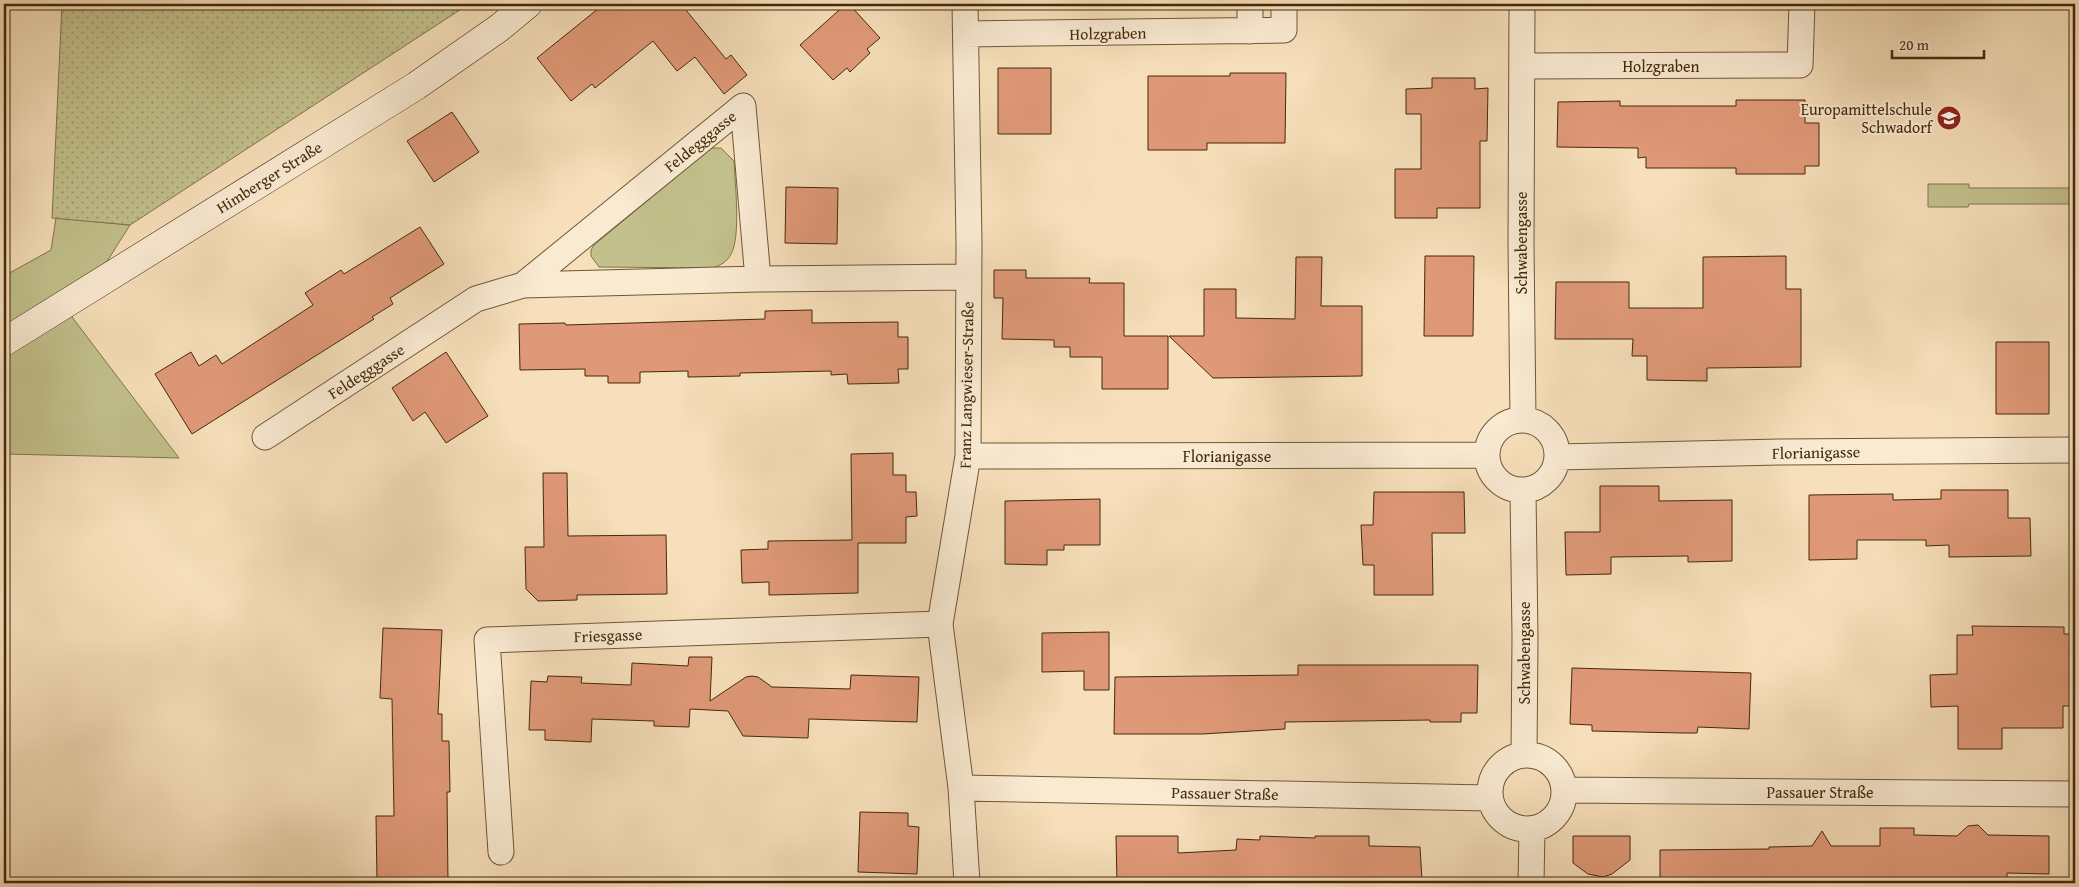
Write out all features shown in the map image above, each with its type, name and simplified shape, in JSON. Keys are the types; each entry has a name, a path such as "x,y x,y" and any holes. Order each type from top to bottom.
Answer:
{"main road":[{"name":"Himberger Straße","path":"4,342 416,86 499,28 528,4"}],"street":[{"name":"Franz Langwieser-Straße","path":"965,4 968,456 940,624 961,788 967,883"},
{"path":"1250,4 1250,31"},
{"name":"Holzgraben","path":"966,34 1284,30 1284,4"},
{"path":"1522,4 1522,66"},
{"name":"Holzgraben","path":"1522,66 1800,65 1802,4"},
{"name":"Schwabengasse","path":"1522,66 1520,244 1523,419"},
{"name":"Feldegggasse","path":"523,285 743,106 758,279"},
{"name":"Feldegggasse","path":"265,437 476,299 523,285 758,279 968,277"},
{"path":"1523,419 1542,425 1551,434 1556,445 1557,457 1552,474 1544,484 1523,492 1502,485 1493,476 1488,466 1486,455 1492,437 1502,425 1523,419"},
{"name":"Florianigasse","path":"1557,457 1781,452 2075,450"},
{"name":"Florianigasse","path":"968,456 1486,455"},
{"name":"Schwabengasse","path":"1523,492 1524,755"},
{"name":"Friesgasse","path":"501,852 487,640 940,624"},
{"path":"1524,755 1537,756 1549,761 1562,777 1565,790 1563,803 1555,818 1544,826 1532,830 1522,830 1510,826 1499,818 1490,798 1490,786 1494,774 1502,764 1524,755"},
{"name":"Passauer Straße","path":"961,788 1490,798"},
{"name":"Passauer Straße","path":"1565,790 2075,794"},
{"path":"1530,883 1532,830"}],"shaded area":[{"path":"62,4 469,4 130,225 52,218"},
{"path":"711,148 721,148 734,161 737,223 734,246 728,259 713,268 599,267 591,256 591,250 594,245"},
{"path":"1928,184 1969,184 1969,188 2075,188 2075,204 1969,204 1968,207 1928,207"},
{"path":"56,218 130,225 72,317 179,458 4,454 4,276 51,250"}],"building":[{"path":"604,4 681,4 726,59 731,55 747,75 724,94 695,57 677,71 653,41 595,88 592,84 571,101 537,58"},
{"path":"846,4 849,4 880,38 867,49 870,53 850,72 847,68 833,80 800,45"},
{"path":"998,68 1051,68 1051,134 998,134"},
{"path":"1230,73 1286,73 1285,143 1207,143 1207,150 1148,150 1148,76 1230,76"},
{"path":"1432,78 1475,78 1475,89 1488,88 1487,141 1480,141 1480,208 1437,208 1437,218 1395,218 1395,169 1421,169 1421,114 1406,114 1406,89 1432,88"},
{"path":"1736,100 1805,100 1805,123 1819,123 1819,166 1805,166 1805,174 1736,174 1736,168 1646,168 1646,157 1638,158 1638,148 1557,147 1558,102 1620,101 1620,106 1736,106"},
{"path":"452,112 479,152 434,182 407,141"},
{"path":"786,187 838,188 837,244 785,243"},
{"path":"420,227 444,264 390,298 393,304 372,317 374,319 192,434 155,374 191,352 199,366 216,355 222,364 313,305 305,293 341,270 344,274"},
{"path":"1425,256 1474,256 1473,336 1424,336"},
{"path":"1786,256 1786,289 1801,289 1801,367 1707,368 1707,381 1647,380 1647,356 1632,356 1633,339 1555,339 1556,282 1629,282 1629,308 1703,308 1703,257"},
{"path":"1296,257 1322,257 1321,306 1362,306 1362,376 1213,378 1169,336 1204,336 1204,289 1236,289 1236,318 1295,319"},
{"path":"994,270 1026,270 1026,278 1090,278 1089,283 1124,283 1124,336 1168,336 1168,389 1102,389 1102,357 1070,357 1070,347 1054,347 1054,340 1002,339 1003,298 994,298"},
{"path":"812,310 812,323 898,322 898,337 908,337 908,369 898,369 899,383 848,384 847,374 831,375 831,371 740,373 740,376 688,377 688,371 640,372 640,383 608,383 608,376 585,376 585,369 520,370 519,324 565,323 566,325 765,319 765,311"},
{"path":"1996,342 2049,342 2049,414 1996,414"},
{"path":"446,352 488,416 446,443 425,412 413,421 392,388"},
{"path":"893,453 893,475 906,475 906,492 916,492 917,516 906,517 906,543 858,543 858,593 769,595 769,582 742,583 741,550 768,549 768,541 852,540 851,454"},
{"path":"543,473 567,473 568,536 666,535 667,594 577,595 577,600 538,601 526,589 525,547 544,547"},
{"path":"1600,486 1659,486 1659,501 1732,500 1732,561 1688,562 1688,556 1611,557 1611,574 1566,575 1565,532 1600,532"},
{"path":"1941,490 2008,490 2008,518 2030,518 2031,556 1949,557 1949,545 1926,546 1926,540 1857,540 1857,559 1809,560 1809,495 1893,494 1893,500 1941,499"},
{"path":"1374,492 1464,492 1465,533 1432,533 1433,595 1374,595 1374,565 1363,565 1361,525 1373,525"},
{"path":"1100,499 1100,545 1064,545 1064,550 1047,550 1047,565 1005,564 1005,501"},
{"path":"1972,626 2064,627 2064,634 2075,634 2075,706 2063,706 2063,728 2002,728 2002,749 1958,749 1958,706 1931,707 1930,675 1957,674 1957,635 1973,635"},
{"path":"383,628 442,630 438,714 442,714 442,741 449,741 450,792 447,792 448,883 377,883 376,816 394,816 392,699 380,698"},
{"path":"1109,632 1109,690 1084,690 1084,671 1042,672 1042,633"},
{"path":"689,657 712,657 710,701 746,677 752,676 758,677 772,687 850,689 851,675 919,677 917,722 809,719 808,738 743,736 728,711 690,709 689,727 654,726 654,721 592,719 591,742 545,740 545,730 529,730 531,681 547,682 548,676 582,677 581,683 631,685 632,663 688,666"},
{"path":"1298,665 1478,665 1477,713 1461,713 1461,722 1430,722 1430,720 1285,722 1285,729 1202,734 1114,734 1115,677 1298,675"},
{"path":"1572,668 1751,673 1749,729 1698,727 1697,733 1592,731 1592,725 1570,724"},
{"path":"860,812 908,813 908,826 919,827 917,874 858,872"},
{"path":"1978,825 1988,835 2049,836 2049,874 2007,873 2007,883 1660,883 1660,850 1769,849 1769,847 1812,846 1822,831 1831,846 1880,846 1880,828 1914,828 1914,835 1957,836 1968,826"},
{"path":"1116,836 1178,836 1178,853 1236,850 1237,839 1260,840 1260,836 1315,838 1315,836 1369,836 1369,846 1420,847 1422,880 1345,879 1344,883 1117,883"},
{"path":"1573,836 1630,836 1630,860 1612,874 1603,877 1588,874 1573,863"}],"place":[{"name":"Europamittelschule Schwadorf","path":"1949,118"}]}
